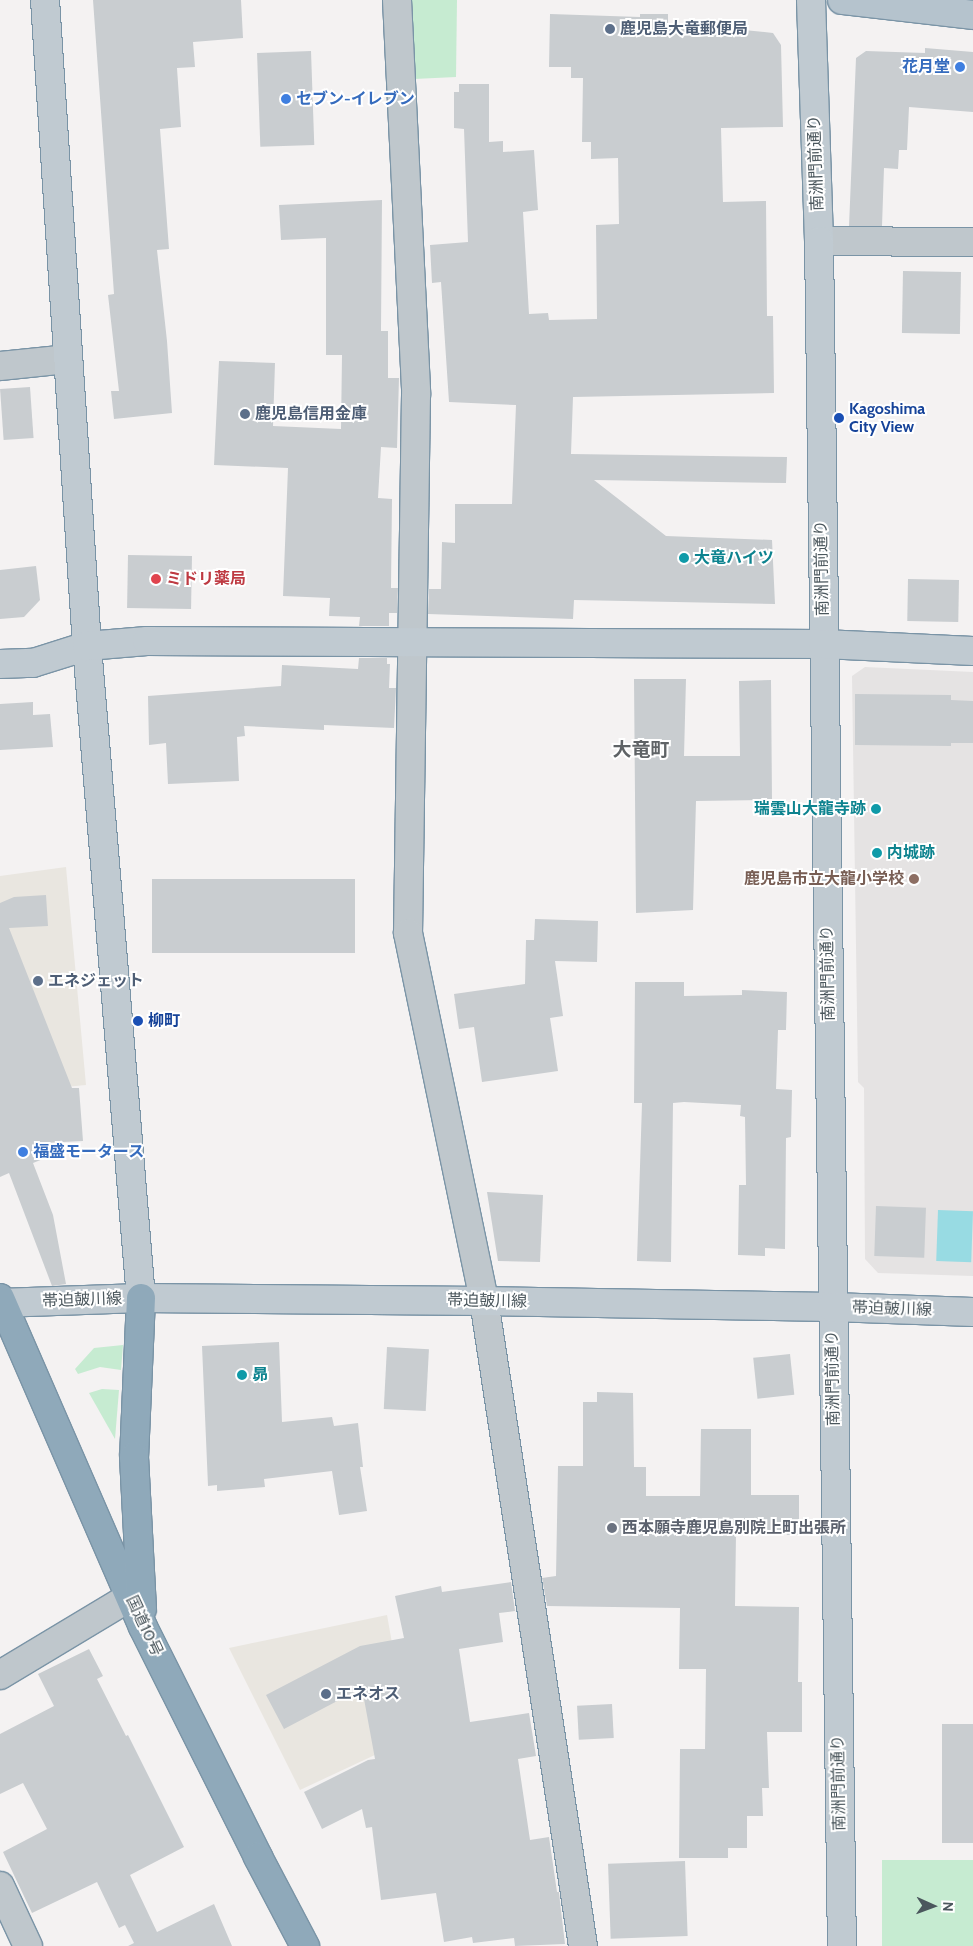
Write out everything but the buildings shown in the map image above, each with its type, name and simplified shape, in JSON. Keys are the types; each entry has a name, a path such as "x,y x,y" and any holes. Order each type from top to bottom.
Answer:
{"highway":[{"path":"141,1298 134,1457 143,1627"},
{"name":"国道10号","path":"1,1301 143,1627 258,1857 305,1946"}],"main road":[{"path":"842,0 973,15"}],"street":[{"path":"45,0 87,646 141,1298"},
{"path":"396,0 416,394 408,933 484,1301 583,1946"},
{"name":"南洲門前通り","path":"811,0 819,241 842,1946"},
{"path":"819,241 973,242"},
{"path":"0,366 68,359"},
{"path":"0,664 34,663 87,646 147,641 823,644 973,651"},
{"name":"帯迫皷川線","path":"1,1301 141,1298 484,1301 832,1307 973,1312"},
{"path":"0,1675 130,1597"},
{"path":"0,1886 28,1946"}],"shaded area":[{"name":"鹿児島市立大龍小学校","path":"865,667 973,672 973,1276 878,1273 865,1259 864,1088 858,1082 852,676"},
{"name":"エネジェット","path":"66,867 86,1085 34,1090 0,1144 0,876"},
{"name":"エネオス","path":"387,1615 409,1739 300,1790 229,1648"}],"green space":[{"path":"409,0 457,0 456,77 414,79"},
{"path":"123,1345 121,1370 100,1367 78,1374 75,1369 94,1348"},
{"path":"102,1389 119,1390 115,1439 89,1393"},
{"path":"882,1860 973,1860 973,1946 882,1946"}],"water":[{"path":"938,1210 973,1211 971,1262 936,1261"}],"place":[{"name":"鹿児島大竜郵便局","path":"610,29"},
{"name":"花月堂","path":"960,67"},
{"name":"セブン-イレブン","path":"286,99"},
{"name":"鹿児島信用金庫","path":"245,414"},
{"name":"Kagoshima City View","path":"839,418"},
{"name":"大竜ハイツ","path":"684,558"},
{"name":"ミドリ薬局","path":"156,579"},
{"name":"瑞雲山大龍寺跡","path":"876,809"},
{"name":"内城跡","path":"877,853"},
{"name":"鹿児島市立大龍小学校","path":"914,879"},
{"name":"エネジェット","path":"38,981"},
{"name":"柳町","path":"138,1021"},
{"name":"福盛モータース","path":"23,1152"},
{"name":"昴","path":"242,1375"},
{"name":"西本願寺鹿児島別院上町出張所","path":"612,1528"},
{"name":"エネオス","path":"326,1694"}],"district":[{"name":"大竜町","path":"641,750"}]}
